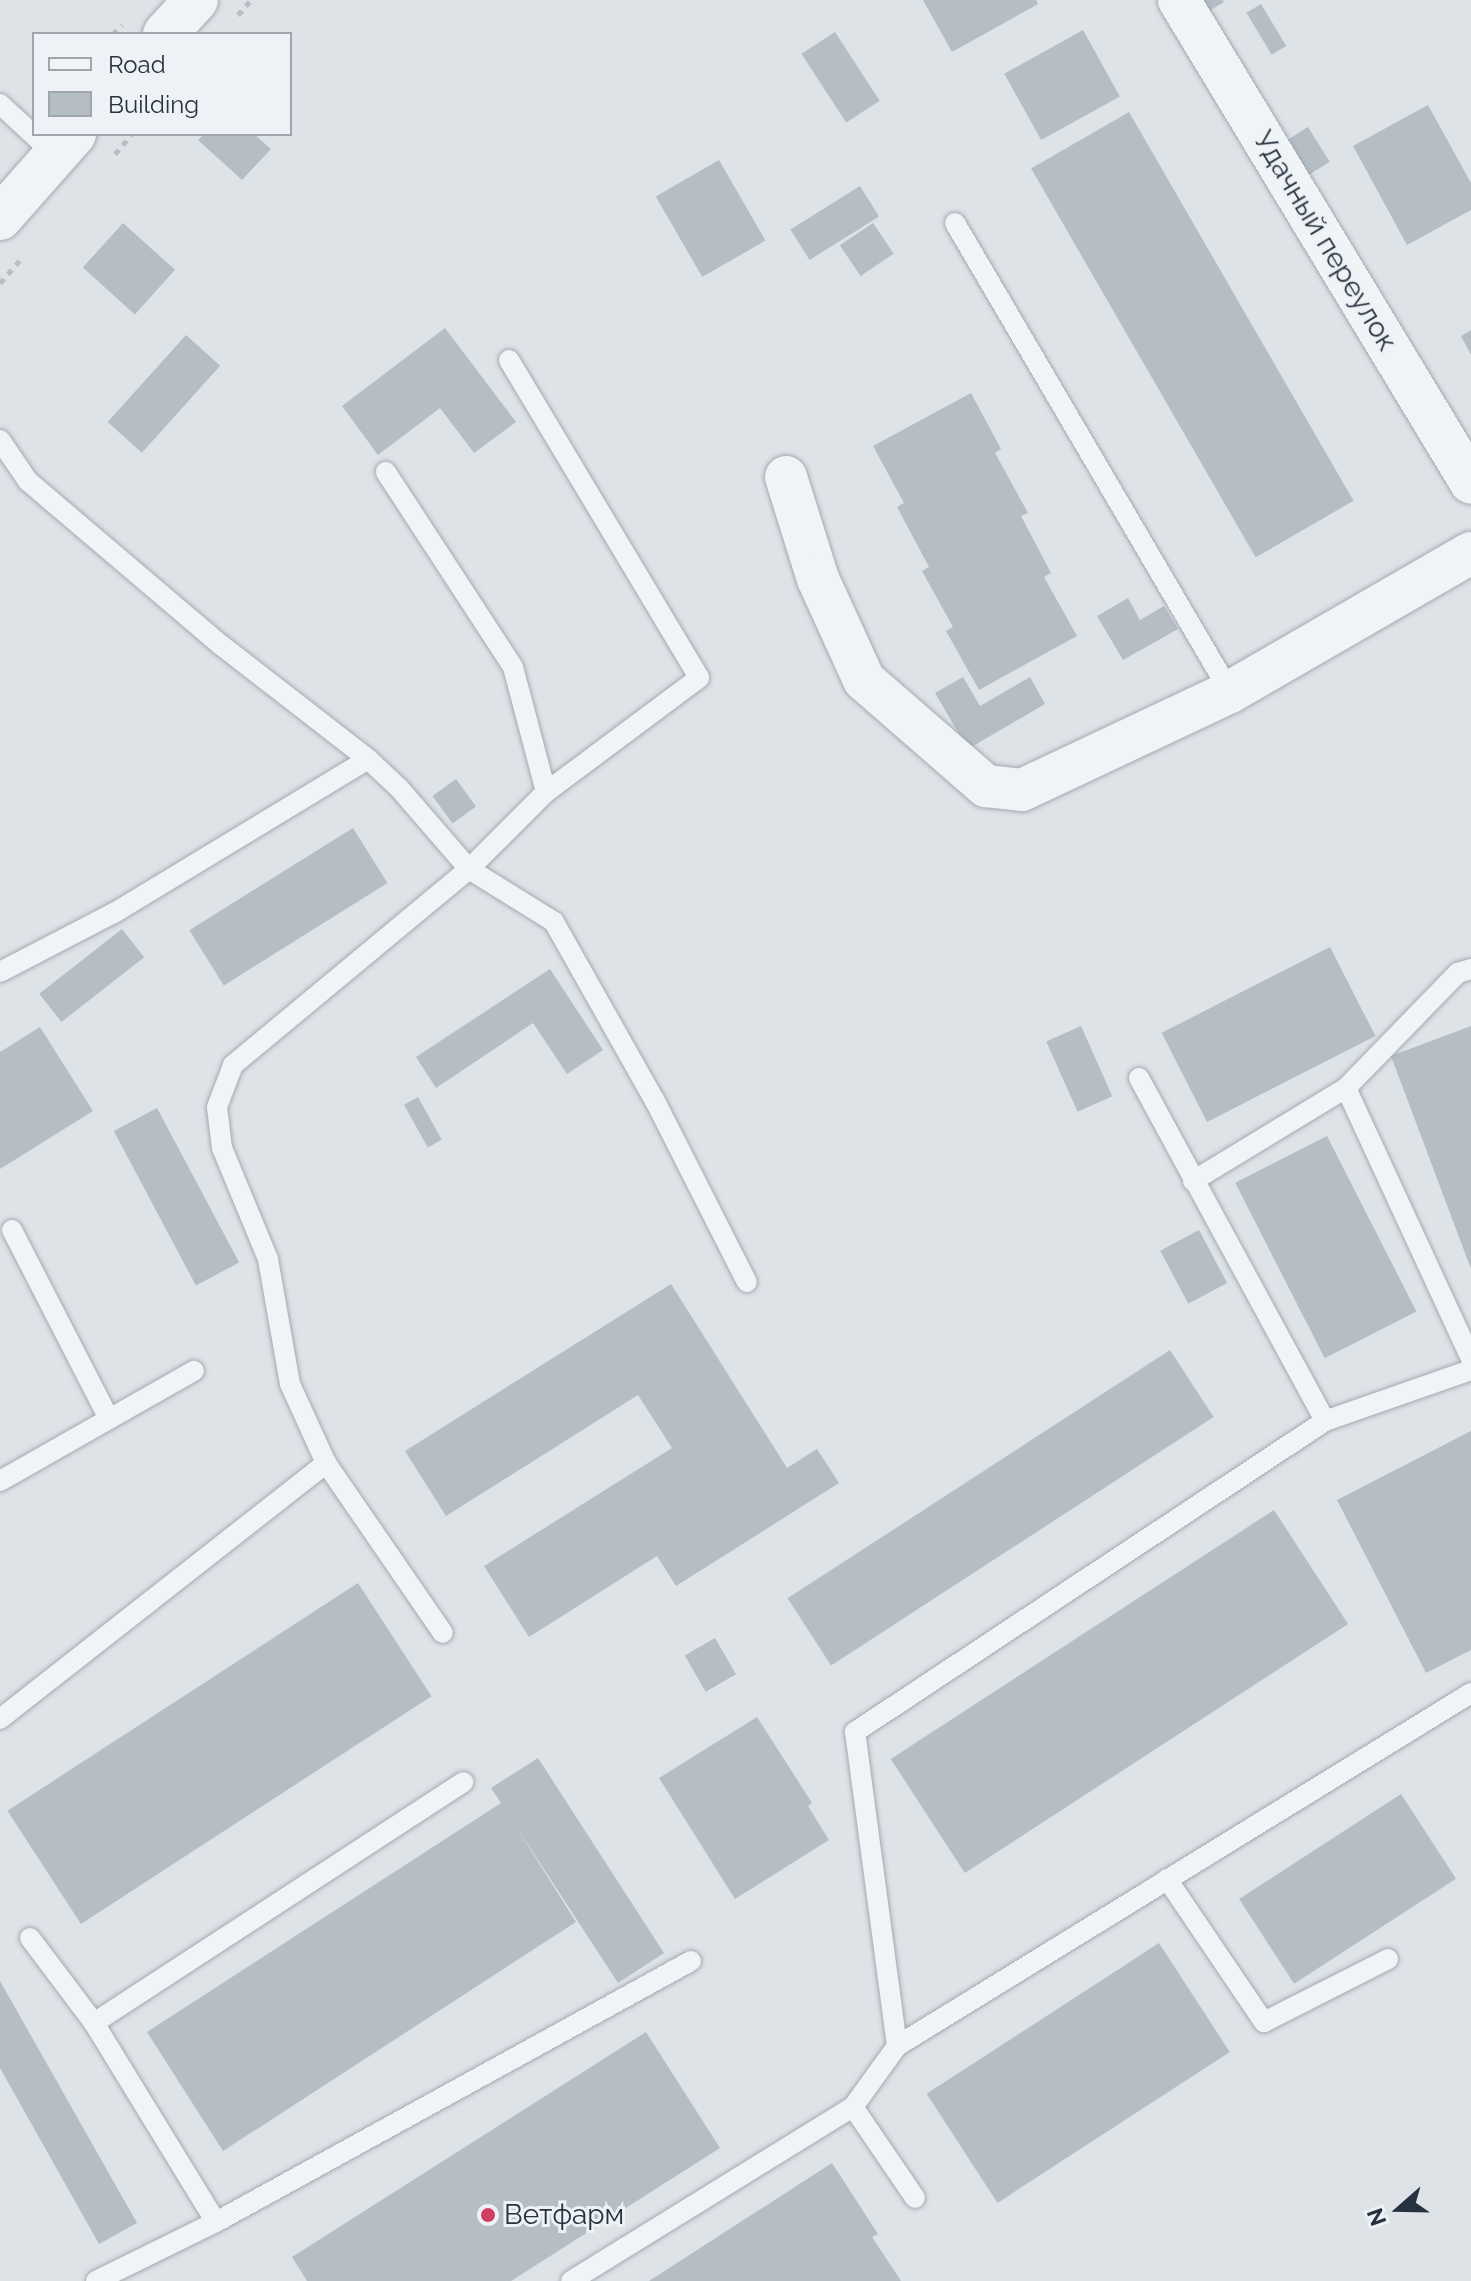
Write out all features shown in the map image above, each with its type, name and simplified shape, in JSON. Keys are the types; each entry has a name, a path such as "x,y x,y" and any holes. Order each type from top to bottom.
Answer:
{"street":[{"path":"167,32 196,0"},
{"name":"Удачный переулок","path":"1179,0 1471,483"},
{"path":"0,218 64,144"},
{"path":"786,477 818,579 864,680 986,786 1022,790 1230,692 1464,558"}],"lane":[{"path":"0,104 32,124"},
{"path":"955,223 1230,692"},
{"path":"443,1633 326,1463 290,1384 268,1259 222,1148 217,1107 233,1065 469,869 546,792 699,678 509,360"},
{"path":"0,440 28,481 221,645 368,759 399,788 469,869 554,922 655,1101 747,1282"},
{"path":"386,472 513,667 546,792"},
{"path":"0,972 114,913 368,759"},
{"path":"1193,1181 1346,1088 1458,973 1471,969"},
{"path":"1139,1078 1325,1421"},
{"path":"1346,1088 1471,1359"},
{"path":"12,1230 109,1419"},
{"path":"897,2046 855,1732 1325,1421 1471,1370"},
{"path":"0,1481 194,1371"},
{"path":"0,1719 326,1463"},
{"path":"571,2281 853,2107 897,2046 1471,1693"},
{"path":"94,2023 463,1782"},
{"path":"1167,1879 1264,2022 1388,1959"},
{"path":"30,1938 94,2023 216,2222"},
{"path":"96,2281 216,2222 691,1961"},
{"path":"853,2107 915,2198"}],"building":[{"path":"923,0 1036,0 1038,4 952,52"},
{"path":"1202,0 1222,0 1224,2 1209,11"},
{"path":"1261,4 1286,46 1272,55 1246,13"},
{"path":"1083,30 1120,96 1041,140 1004,74"},
{"path":"835,32 880,101 846,123 801,54"},
{"path":"1428,105 1471,183 1471,210 1407,245 1353,146"},
{"path":"1129,112 1354,501 1256,557 1031,168"},
{"path":"1308,127 1330,162 1308,176 1286,141"},
{"path":"202,136 256,136 271,149 242,180 198,140"},
{"path":"719,160 766,241 702,277 656,196"},
{"path":"860,186 879,217 810,260 790,229"},
{"path":"123,223 175,270 135,314 83,268"},
{"path":"873,223 894,254 861,276 840,245"},
{"path":"445,328 516,422 474,453 440,408 378,455 342,406"},
{"path":"1471,330 1471,355 1461,336"},
{"path":"186,335 220,366 142,453 108,422"},
{"path":"971,393 1001,449 995,453 1028,513 1021,516 1051,573 1044,577 1077,636 979,690 946,631 953,627 922,571 929,567 897,507 904,503 873,446"},
{"path":"1128,598 1140,620 1164,606 1178,629 1123,660 1097,616"},
{"path":"963,677 980,706 1030,677 1045,704 968,749 935,693"},
{"path":"456,779 476,807 453,824 433,796"},
{"path":"353,828 387,883 224,985 189,930"},
{"path":"122,929 144,957 61,1022 39,994"},
{"path":"1330,947 1375,1036 1207,1122 1162,1033"},
{"path":"550,969 603,1050 567,1074 533,1023 436,1088 416,1057"},
{"path":"1081,1026 1112,1096 1078,1112 1046,1041"},
{"path":"1471,1026 1471,1269 1391,1056"},
{"path":"40,1027 93,1111 0,1169 0,1052"},
{"path":"418,1097 442,1140 428,1148 404,1105"},
{"path":"157,1108 239,1263 196,1286 114,1131"},
{"path":"1327,1136 1416,1312 1325,1358 1235,1183"},
{"path":"1199,1230 1227,1283 1188,1304 1160,1251"},
{"path":"671,1284 787,1468 817,1449 839,1483 676,1586 657,1556 529,1637 484,1566 672,1448 638,1395 446,1516 405,1451"},
{"path":"1170,1350 1214,1417 831,1665 788,1598"},
{"path":"1471,1431 1471,1650 1426,1673 1337,1500"},
{"path":"1274,1510 1348,1624 965,1873 891,1759"},
{"path":"358,1583 432,1696 81,1924 7,1811"},
{"path":"715,1638 736,1674 706,1692 685,1656"},
{"path":"757,1717 812,1803 808,1806 829,1840 735,1899 659,1778"},
{"path":"538,1758 664,1953 618,1983 512,1820 576,1922 223,2151 147,2032 501,1803 491,1788"},
{"path":"1401,1794 1456,1879 1294,1984 1239,1899"},
{"path":"1159,1943 1230,2052 997,2203 927,2094"},
{"path":"0,1981 137,2223 99,2244 0,2068"},
{"path":"646,2032 720,2148 511,2281 307,2281 292,2257"},
{"path":"832,2163 878,2234 872,2237 901,2281 649,2281"}],"place":[{"name":"Ветфарм","path":"488,2215"}]}
